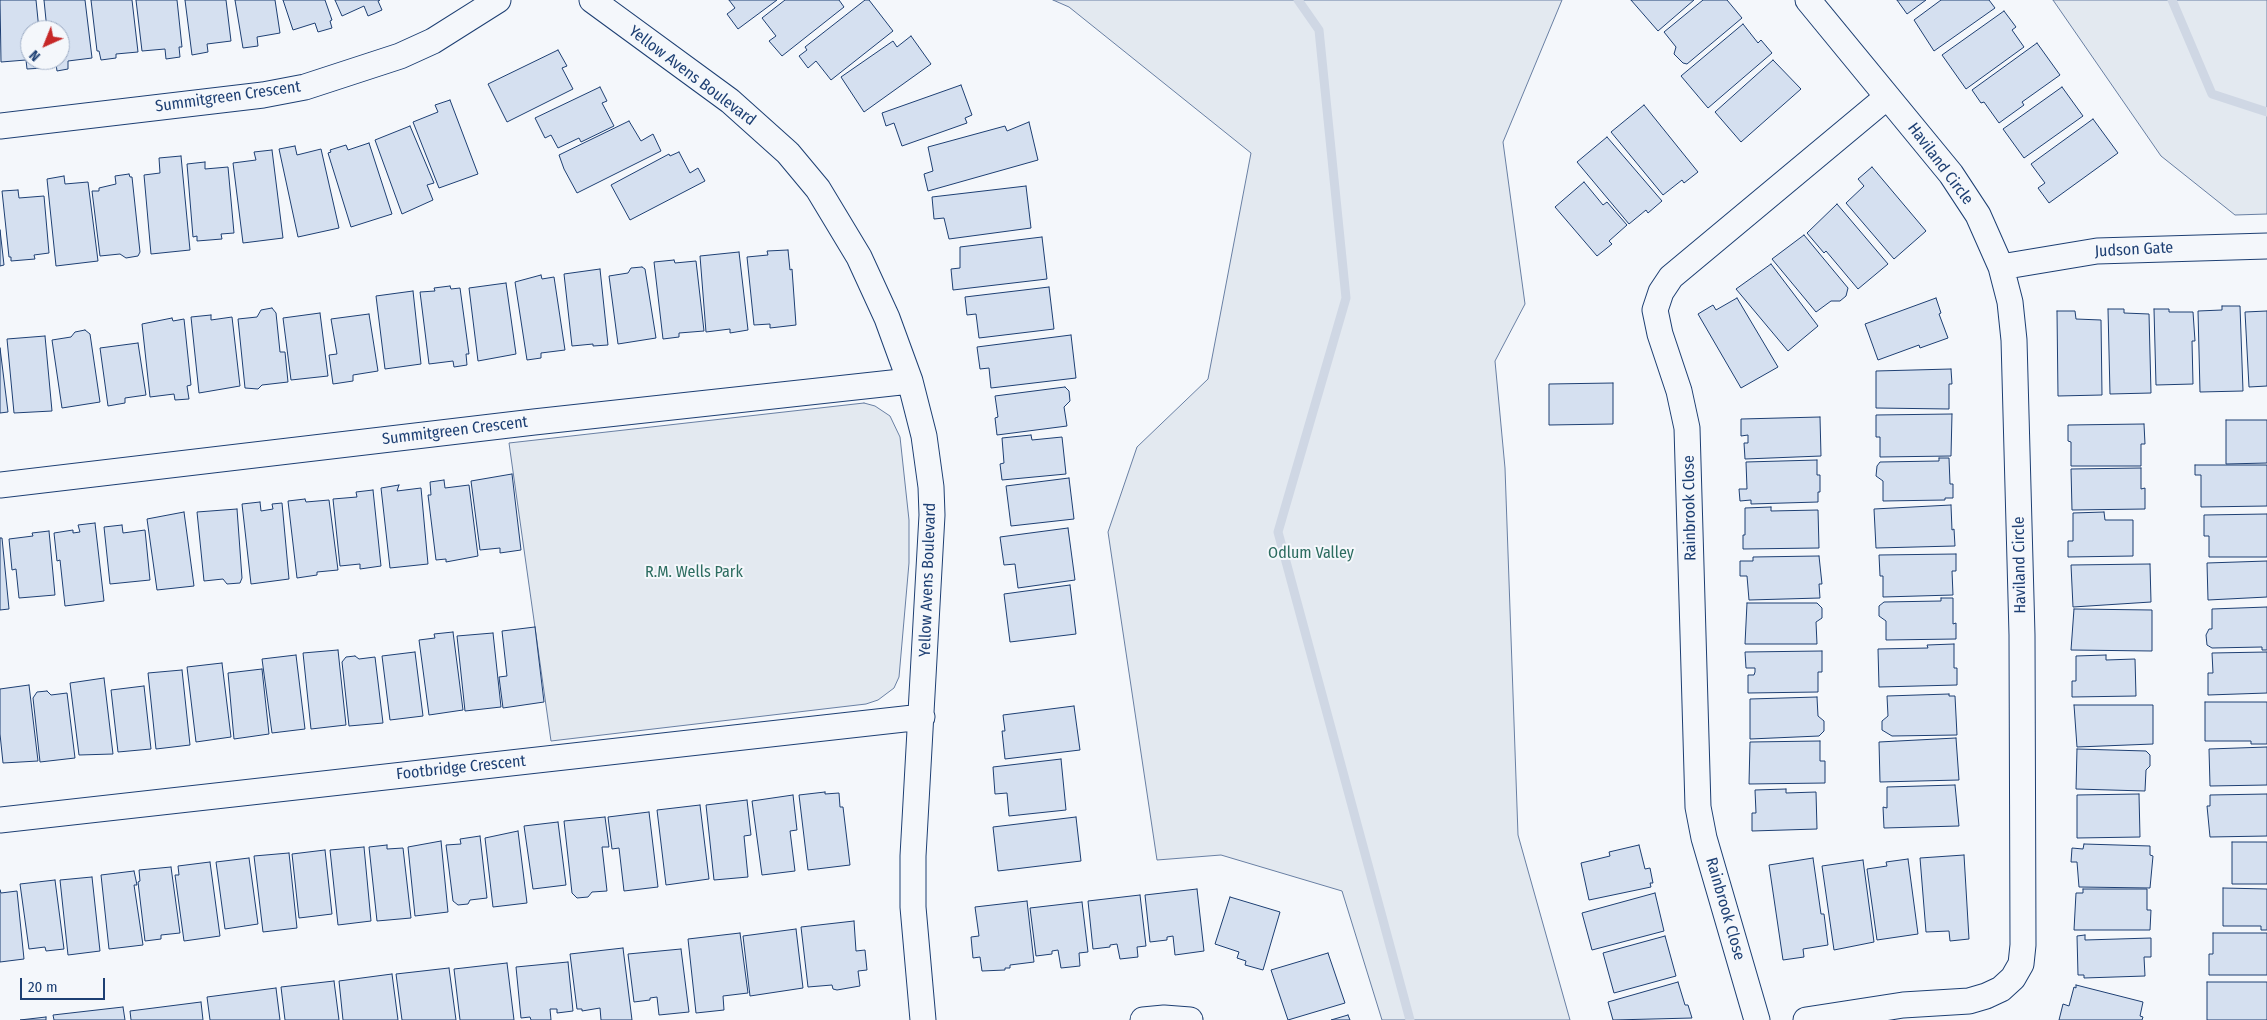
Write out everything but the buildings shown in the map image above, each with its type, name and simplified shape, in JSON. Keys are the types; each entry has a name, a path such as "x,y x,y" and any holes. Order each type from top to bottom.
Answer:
{"street":[{"name":"Summitgreen Crescent","path":"0,126 263,95 305,87 400,56 433,41 498,0"},
{"name":"Yellow Avens Boulevard","path":"592,0 730,101 788,153 818,189 859,257 888,318 910,381 924,436 931,487 932,515 913,856 913,907 923,1020"},
{"name":"Haviland Circle","path":"1806,1020 1903,1004 1969,1001 2001,988 2013,978 2021,964 2023,946 2022,644 2016,379 2010,302 2002,267 1978,215 1951,174 1808,0"},
{"name":"Rainbrook Close","path":"1756,1020 1704,838 1698,807 1687,428 1679,392 1660,334 1655,310 1661,292 1671,277 1887,98"},
{"name":"Judson Gate","path":"2002,267 2097,251 2267,246"},
{"name":"Summitgreen Crescent","path":"0,485 554,420 910,381"},
{"name":"Footbridge Crescent","path":"0,820 922,717"},
{"path":"1143,1020 1164,1018 1190,1020"}],"green space":[{"name":"Odlum Valley","path":"1053,0 1562,0 1503,142 1525,304 1495,361 1505,468 1518,835 1570,1020 1382,1020 1342,891 1221,855 1157,860 1108,532 1137,447 1208,379 1251,153 1069,7"},
{"path":"2053,0 2267,0 2267,214 2235,215 2161,156"},
{"name":"R.M. Wells Park","path":"864,403 875,406 890,416 900,437 909,520 909,563 899,677 894,688 878,700 866,704 551,741 509,443"}],"waterway":[{"path":"1298,0 1319,30 1346,298 1278,532 1410,1020"},
{"path":"2172,0 2212,94 2267,112"}]}
